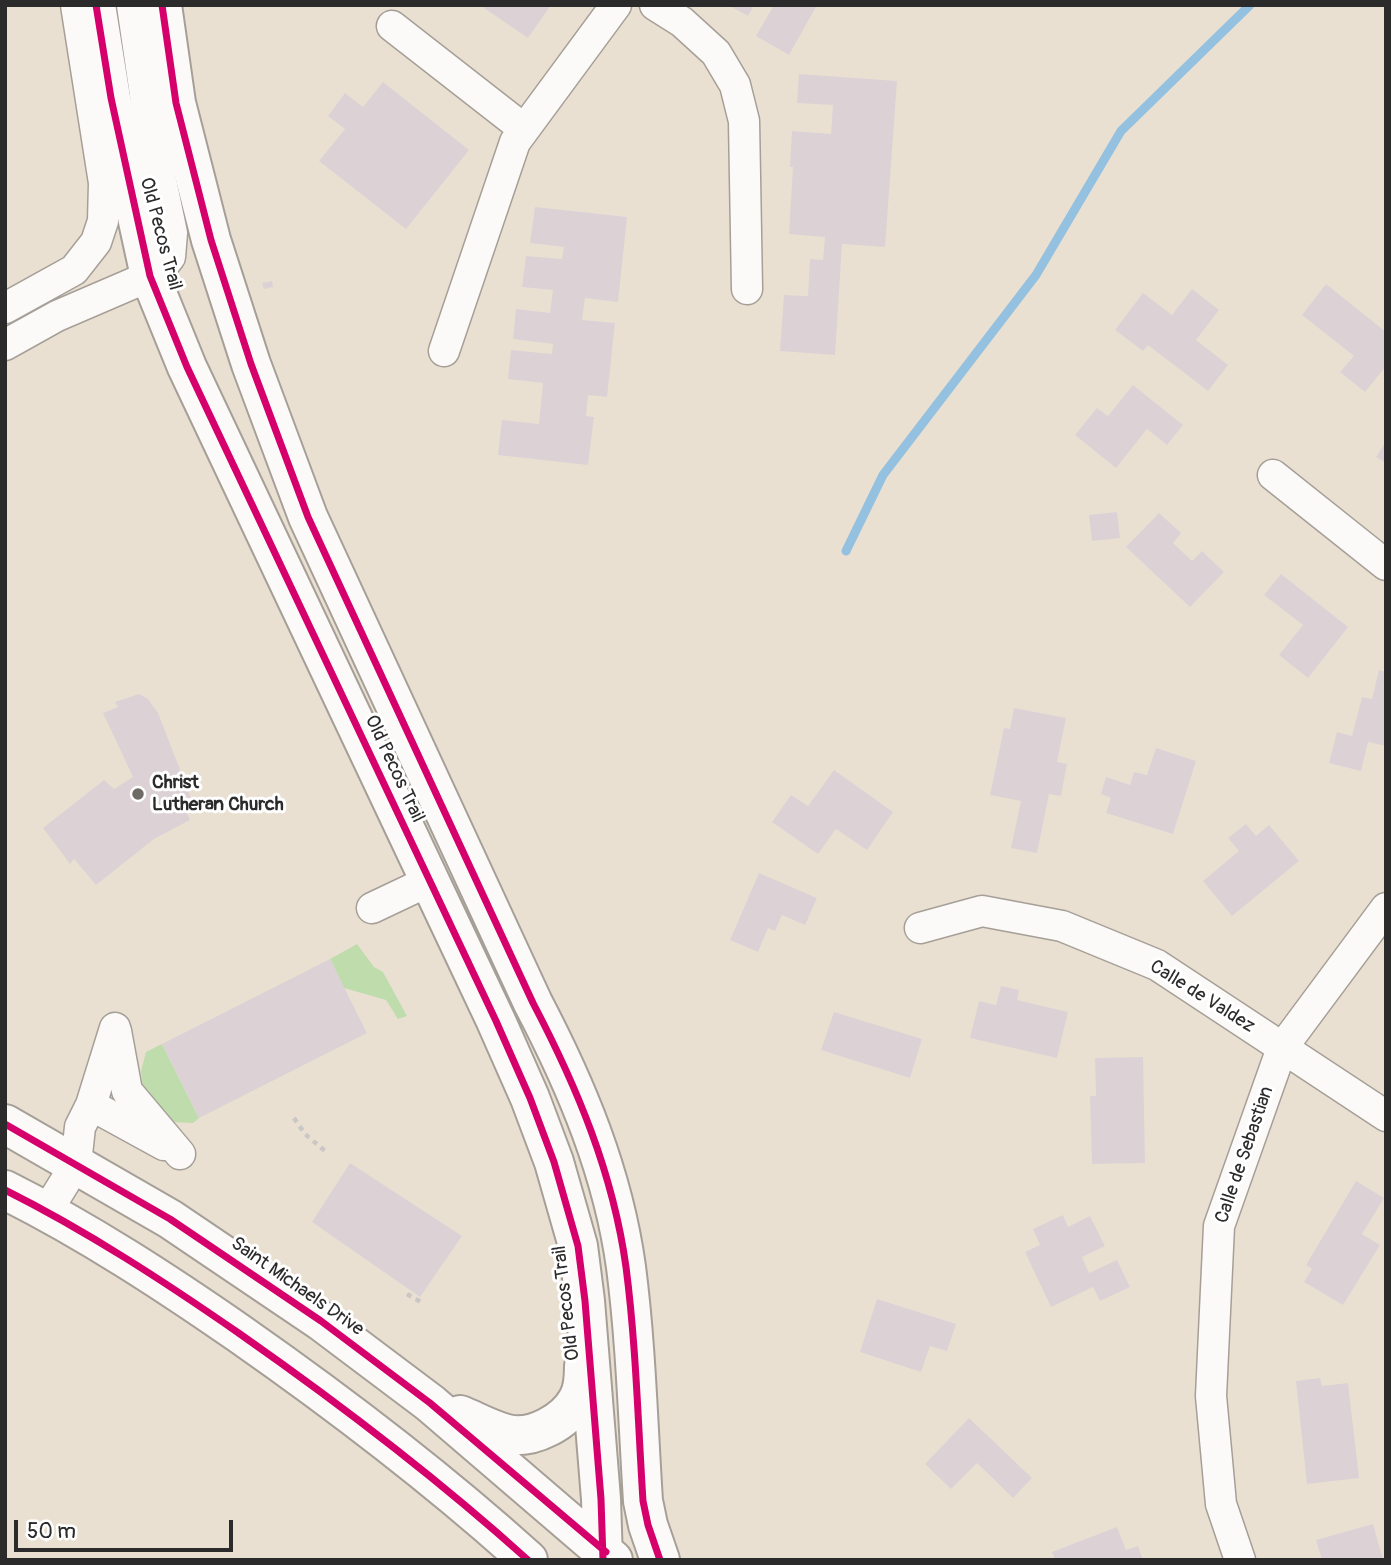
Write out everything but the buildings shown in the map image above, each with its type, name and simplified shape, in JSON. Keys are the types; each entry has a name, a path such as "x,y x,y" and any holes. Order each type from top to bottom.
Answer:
{"main road":[{"name":"Old Pecos Trail","path":"96,5 111,98 150,276 187,367 496,1021 530,1098 566,1197 578,1247 585,1301 606,1556"},
{"name":"Old Pecos Trail","path":"163,5 176,103 211,240 251,363 303,504 585,1110 599,1153 625,1266 637,1396 642,1501 660,1560"},
{"name":"Saint Michaels Drive","path":"5,1124 191,1233 321,1321 430,1403 606,1556"},
{"path":"5,1190 47,1211 187,1298 318,1389 432,1478 528,1560"},
{"path":"430,1403 508,1434 527,1434 558,1420 578,1399 581,1389 585,1301"}],"street":[{"path":"5,308 74,270 96,242 103,221 104,183 76,5"},
{"path":"5,345 57,316 150,276 170,257 172,233 149,122 132,5"},
{"path":"444,351 514,142 616,5"},
{"path":"655,5 682,22 716,53 735,85 744,121 747,289"},
{"path":"392,26 524,129"},
{"path":"1273,475 1386,565"},
{"path":"372,908 429,881"},
{"name":"Calle de Sebastian","path":"1240,1560 1221,1504 1211,1396 1219,1226 1283,1048 1386,908"},
{"name":"Calle de Valdez","path":"920,928 982,911 1062,926 1157,965 1386,1115"},
{"path":"47,1211 76,1164 80,1127 91,1105 115,1028 127,1091 180,1154 91,1105"}],"path":[{"path":"294,1118 305,1134 325,1151"},
{"path":"407,1294 421,1302"}],"green space":[{"path":"357,944 374,967 383,972 407,1016 398,1019 386,1000 344,988 330,959"},
{"path":"162,1044 199,1118 193,1123 172,1122 144,1097 141,1071 146,1052"}],"waterway":[{"path":"846,551 883,475 1036,275 1121,131 1250,5"}],"cycle path":[{"path":"96,5 111,98 150,276 187,367 496,1021 530,1098 554,1162 578,1246 585,1301 601,1499 603,1560"},
{"path":"162,5 176,103 211,240 251,364 308,517 564,1066 602,1164 626,1267 643,1501 660,1560"},
{"path":"5,1124 170,1219 321,1321 430,1403 606,1552"},
{"path":"5,1190 66,1222 125,1258 240,1334 387,1442 528,1560"}],"place":[{"name":"Christ Lutheran Church","path":"138,794"}]}
